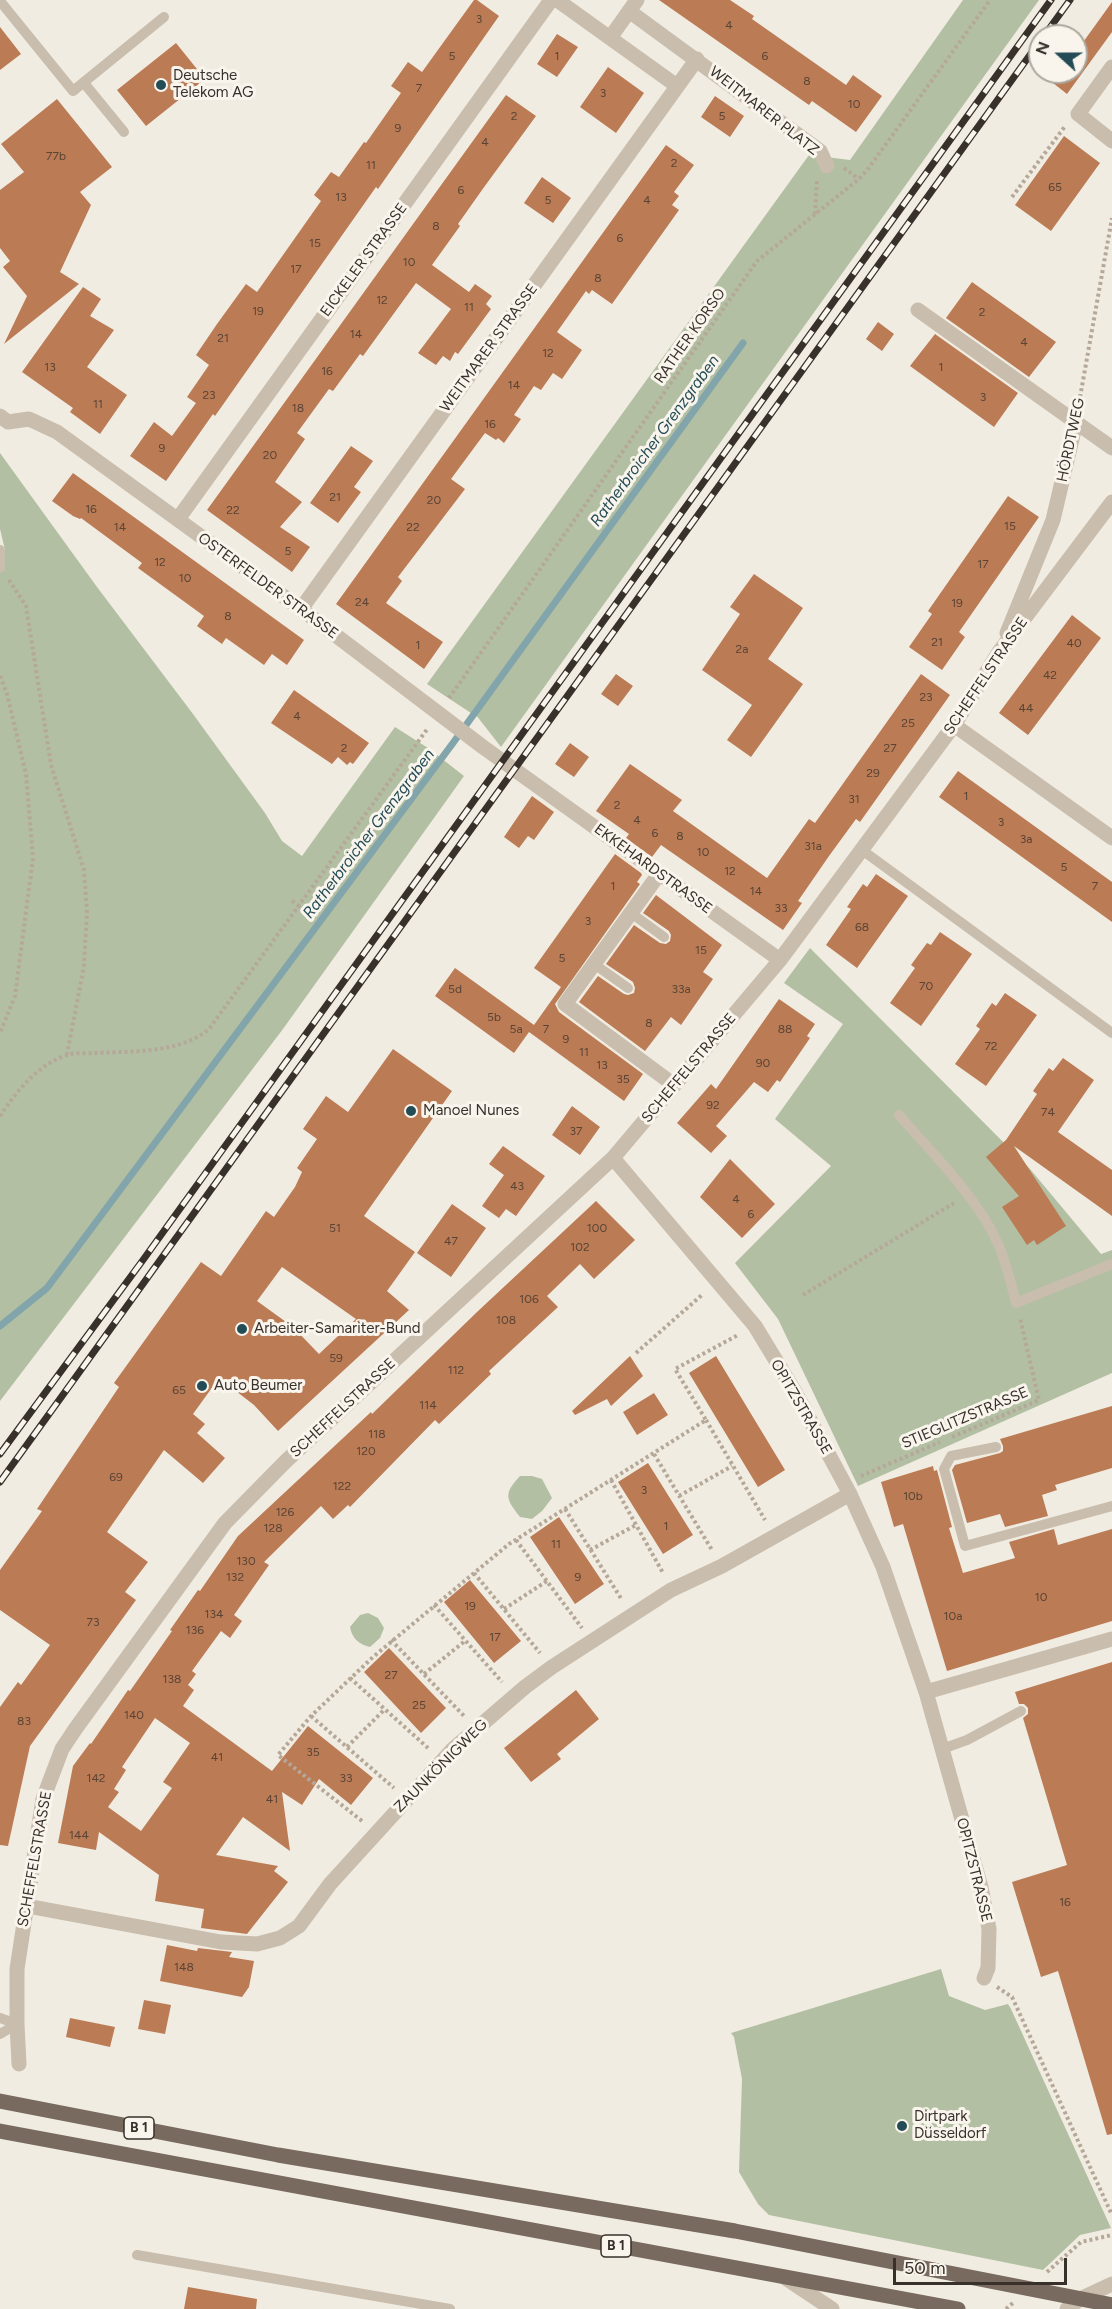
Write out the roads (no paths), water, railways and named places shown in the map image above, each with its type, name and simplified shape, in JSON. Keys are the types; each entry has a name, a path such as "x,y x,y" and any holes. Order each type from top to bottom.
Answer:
{"main road":[{"name":"B 1","path":"0,2101 267,2153 735,2231 1112,2305"},
{"name":"B 1","path":"0,2131 958,2309"}],"street":[{"name":"EICKELER STRASSE","path":"178,519 551,0"},
{"path":"557,0 678,86"},
{"name":"WEITMARER PLATZ","path":"610,38 633,5 697,59 820,151 826,166"},
{"name":"WEITMARER PLATZ","path":"678,86 697,59"},
{"path":"1112,67 1078,115 1112,141"},
{"name":"WEITMARER STRASSE","path":"302,609 678,86"},
{"path":"918,310 1112,448"},
{"name":"OSTERFELDER STRASSE","path":"3,423 29,419 57,432 302,609 483,747 527,777"},
{"name":"HÖRDTWEG","path":"999,652 1053,520 1076,422"},
{"name":"SCHEFFELSTRASSE","path":"20,2064 17,1969 43,1799 62,1749 225,1523 286,1461 613,1158 675,1085 780,960 954,725 999,652 1112,502"},
{"path":"954,725 1112,838"},
{"name":"EKKEHARDSTRASSE","path":"527,777 780,960"},
{"path":"659,874 565,1004 675,1085"},
{"name":"OPITZSTRASSE","path":"613,1158 754,1326 795,1392 847,1488 883,1567 926,1692 981,1887 989,1929 988,1968 984,1978"},
{"name":"ZAUNKÖNIGWEG","path":"27,1906 221,1942 257,1944 280,1938 299,1926 330,1884 452,1750 514,1696 552,1667 678,1586 722,1566 847,1488"},
{"path":"926,1692 1112,1639"},
{"path":"782,2276 832,2309"},
{"path":"1066,2309 1080,2299 1112,2284"}],"lane":[{"path":"0,1 73,91 164,17"},
{"path":"84,83 124,132"},
{"path":"0,550 0,568"},
{"path":"862,850 1112,1033"},
{"path":"631,913 664,937"},
{"path":"594,964 628,988"},
{"path":"899,1115 967,1195 988,1225 999,1246 1016,1304 1112,1264"},
{"path":"996,1447 951,1456 944,1469 965,1546 1112,1506"},
{"path":"942,1749 967,1740 1021,1711"},
{"path":"0,2018 17,2024"},
{"path":"0,2034 17,2024"},
{"path":"137,2255 450,2309"}],"waterway":[{"name":"Ratherbroicher Grenzgraben","path":"0,1326 47,1288 453,743 743,343"}],"railway":[{"path":"0,1454 143,1260 1051,0"},
{"path":"1053,24 1070,0"},
{"path":"0,1482 1028,58"}],"place":[{"name":"Deutsche Telekom AG","path":"161,85"},
{"name":"Manoel Nunes","path":"411,1111"},
{"name":"Arbeiter-Samariter-Bund","path":"242,1329"},
{"name":"Auto Beumer","path":"202,1386"},
{"name":"Dirtpark Düsseldorf","path":"902,2126"}]}
